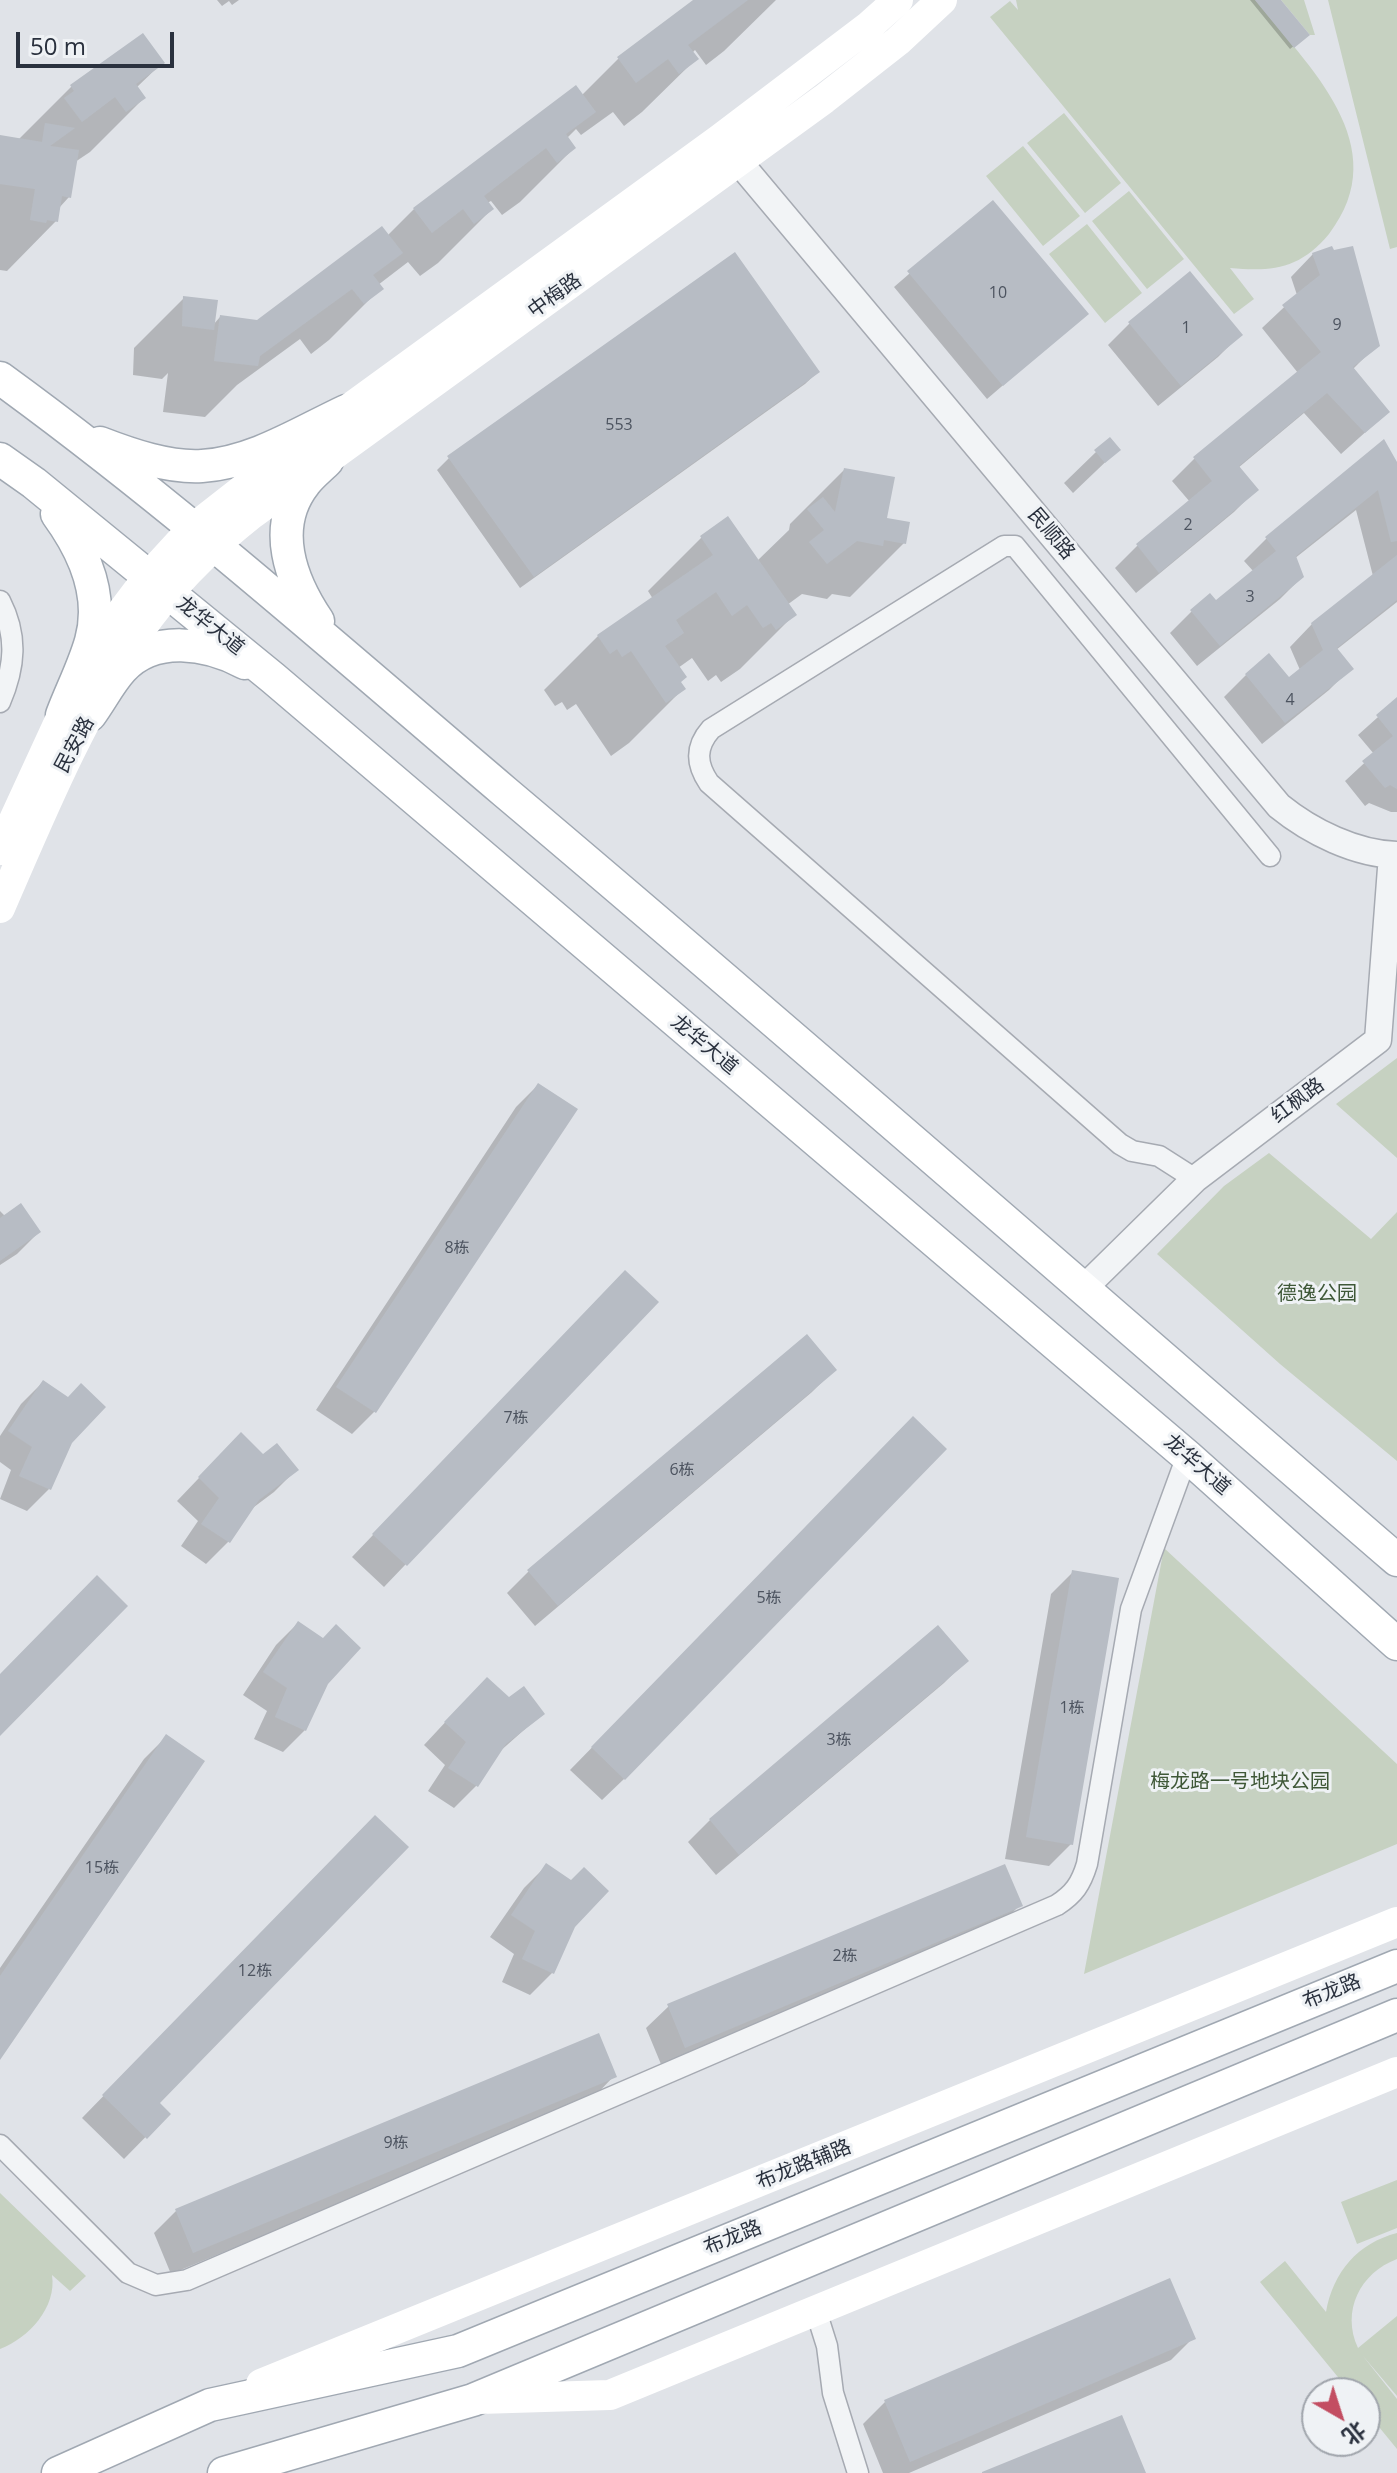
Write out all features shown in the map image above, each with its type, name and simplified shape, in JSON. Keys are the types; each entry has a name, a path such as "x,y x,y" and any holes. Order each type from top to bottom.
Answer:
{"main road":[{"name":"中梅路","path":"158,585 203,538 226,500 731,130 869,26 898,0"},
{"name":"中梅路","path":"203,538 252,514 739,162 886,51 942,0"},
{"path":"0,378 75,433 338,650 1397,1560"},
{"path":"75,433 139,456 201,466 252,456 346,411"},
{"name":"龙华大道","path":"0,459 34,483 273,678 1187,1456 1397,1644"},
{"path":"327,461 304,484 293,504 287,523 286,544 297,586 338,650"},
{"path":"34,483 85,557 96,612 76,715"},
{"name":"民安路","path":"0,908 60,770 76,715 82,672 111,626 158,585"},
{"path":"76,715 137,656 166,645 212,651 273,678"},
{"name":"民安路","path":"0,850 76,715"},
{"name":"布龙路辅路","path":"210,2405 1397,1922"},
{"name":"布龙路","path":"58,2473 210,2405 458,2351 1397,1966"},
{"path":"224,2473 473,2400 1397,2015"},
{"path":"473,2400 610,2395 1397,2072"}],"street":[{"name":"民顺路","path":"739,162 1279,806 1317,832 1369,850 1395,855"},
{"path":"1195,1179 1159,1156 1132,1151 1120,1144 709,783 703,774 698,750 711,729 1004,546 1015,546 1270,856"},
{"path":"0,601 12,631 14,656 0,702"},
{"name":"红枫路","path":"1083,1289 1195,1179 1378,1040 1395,855"},
{"path":"0,2145 128,2273 156,2285 172,2284 1057,1905 1073,1895 1082,1881 1087,1864 1131,1609 1187,1456"},
{"path":"816,2311 827,2346 833,2393 858,2473"}],"green space":[{"path":"1016,0 1255,0 1320,80 1337,109 1349,139 1354,170 1348,201 1329,234 1307,255 1284,266 1230,268 1254,299 1234,314 990,17 1010,1 1018,10"},
{"path":"1281,0 1304,0 1315,35 1310,35"},
{"path":"1328,0 1397,0 1397,247 1390,249"},
{"path":"1064,113 1121,183 1085,213 1027,143"},
{"path":"1023,146 1080,216 1043,246 986,176"},
{"path":"1129,191 1184,259 1147,289 1092,221"},
{"path":"1087,224 1142,293 1105,323 1049,254"},
{"path":"1397,1058 1397,1158 1336,1104"},
{"name":"德逸公园","path":"1269,1153 1371,1239 1397,1212 1397,1461 1280,1364 1157,1254 1224,1186"},
{"name":"梅龙路一号地块公园","path":"1164,1548 1397,1764 1397,1844 1084,1974"},
{"path":"1397,2180 1397,2228 1357,2244 1341,2202"},
{"path":"0,2193 86,2276 70,2291 52,2275 50,2299 39,2320 21,2337 0,2349"},
{"path":"1397,2233 1397,2259 1373,2274 1357,2295 1353,2307 1353,2334 1358,2348 1397,2316 1397,2396 1363,2356 1380,2377 1338,2377 1260,2282 1285,2261 1326,2312 1341,2272 1359,2252"},
{"path":"1381,2379 1397,2399 1397,2449 1381,2430"}],"building":[{"path":"693,0 748,0 688,45 699,59 679,74 668,59 636,83 617,57"},
{"path":"1255,0 1281,0 1310,35 1294,48"},
{"path":"143,33 165,63 136,84 146,98 126,112 115,97 82,122 64,98 74,91 70,85"},
{"path":"576,85 596,112 566,134 576,148 557,163 546,148 484,196 494,209 474,224 463,209 432,233 413,208"},
{"path":"45,123 75,128 50,146 79,150 71,198 62,196 58,222 47,220 46,223 30,220 35,189 0,184 0,135 42,142"},
{"path":"993,200 1089,314 1003,386 907,271"},
{"path":"382,226 403,253 373,275 384,289 364,304 352,289 260,356 258,366 214,361 220,315 257,320"},
{"path":"1332,246 1334,250 1353,246 1380,346 1353,367 1390,412 1365,433 1327,393 1239,466 1259,490 1159,573 1136,544 1212,481 1193,457 1321,352 1282,305 1320,275 1312,253"},
{"path":"735,252 820,372 534,577 447,456"},
{"path":"1190,271 1243,335 1181,386 1128,322"},
{"path":"183,296 218,300 214,330 182,326"},
{"path":"1110,437 1121,450 1105,463 1094,450"},
{"path":"1384,439 1397,462 1397,541 1391,542 1378,490 1296,556 1304,577 1220,646 1190,610 1210,593 1216,600 1276,551 1265,537"},
{"path":"844,468 895,477 887,518 910,522 906,544 884,540 883,546 857,541 827,564 809,542 824,530 807,509 823,497 835,512"},
{"path":"728,516 797,615 776,630 771,623 763,628 747,605 732,616 716,592 676,620 684,633 665,646 687,677 681,682 686,689 666,703 631,651 622,657 617,649 610,654 597,635 713,555 700,536"},
{"path":"1397,555 1397,600 1337,648 1354,669 1285,723 1245,674 1269,653 1289,677 1323,650 1311,623"},
{"path":"1397,697 1397,789 1390,785 1385,788 1362,761 1393,736 1376,715"},
{"path":"538,1083 578,1109 376,1413 336,1387"},
{"path":"21,1203 41,1232 0,1261 0,1218"},
{"path":"625,1270 659,1302 407,1566 372,1534"},
{"path":"807,1334 837,1370 558,1606 527,1570"},
{"path":"43,1380 68,1397 81,1383 106,1407 72,1443 51,1490 19,1476 32,1447 8,1431"},
{"path":"913,1416 947,1449 625,1780 591,1747"},
{"path":"241,1432 263,1454 277,1443 299,1470 259,1500 230,1543 201,1524 219,1498 198,1477"},
{"path":"1072,1570 1119,1578 1073,1845 1026,1837"},
{"path":"97,1575 128,1606 0,1736 0,1674"},
{"path":"298,1621 323,1638 336,1624 361,1648 328,1684 306,1731 275,1717 287,1688 263,1672"},
{"path":"938,1625 969,1661 739,1855 709,1819"},
{"path":"487,1677 509,1697 524,1686 545,1714 506,1744 478,1787 448,1768 466,1742 444,1722"},
{"path":"166,1734 205,1761 0,2060 0,1976"},
{"path":"375,1815 409,1847 160,2103 171,2114 147,2139 102,2095"},
{"path":"546,1863 571,1880 584,1867 609,1891 575,1927 554,1974 522,1959 535,1931 511,1915"},
{"path":"1005,1864 1023,1906 685,2048 667,2004"},
{"path":"599,2033 617,2077 193,2253 175,2209"},
{"path":"1170,2278 1196,2339 910,2462 884,2400"},
{"path":"1122,2415 1146,2473 982,2473 982,2472"}]}
